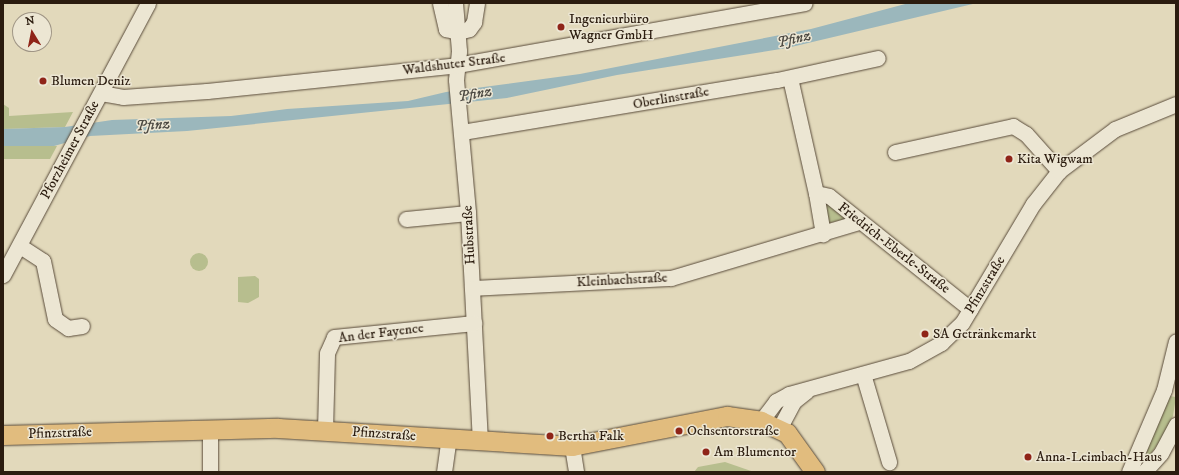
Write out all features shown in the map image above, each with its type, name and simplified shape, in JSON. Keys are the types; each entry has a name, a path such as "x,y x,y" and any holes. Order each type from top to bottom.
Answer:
{"main road":[{"name":"Pfinzstraße","path":"3,435 210,428 326,430 572,446 708,418 727,416 761,421 779,429"},
{"path":"779,429 793,438 815,472"}],"street":[{"name":"Pforzheimer Straße","path":"3,275 20,246 70,148 101,93 148,3"},
{"path":"440,3 446,29 458,32 469,29 474,22 477,3"},
{"name":"Hubstraße","path":"455,3 458,32 457,85 468,213 480,439"},
{"name":"Waldshuter Straße","path":"101,93 123,98 207,91 457,65 754,8 805,3"},
{"name":"Oberlinstraße","path":"462,132 790,78 878,58"},
{"name":"Friedrich-Eberle-Straße","path":"790,78 816,193 823,234"},
{"name":"Pfinzstraße","path":"761,421 776,401 789,394 909,361 941,344 970,309 1033,204 1059,171 1115,129 1176,104"},
{"path":"894,152 1013,126 1026,134 1059,171"},
{"name":"Friedrich-Eberle-Straße","path":"816,193 829,196 859,222 970,309"},
{"path":"406,219 468,213"},
{"name":"Kleinbachstraße","path":"472,288 671,278 823,234 859,222"},
{"path":"20,246 43,261 56,319 68,328 82,326"},
{"name":"An der Fayence","path":"326,430 327,353 334,337 474,323"},
{"path":"1129,472 1170,390 1176,341"},
{"path":"863,374 889,462"},
{"name":"Pfinzstraße","path":"779,429 794,401 815,387"},
{"path":"1144,472 1154,466 1176,425"},
{"path":"210,428 210,472"},
{"path":"444,472 449,438"},
{"path":"572,446 576,472"}],"green space":[{"path":"3,104 9,108 9,116 73,112 65,127 3,129"},
{"path":"3,146 57,146 50,159 3,159"},
{"path":"824,202 845,218 845,219 825,224"},
{"path":"199,253 205,256 208,262 205,268 199,271 193,268 190,262 193,256"},
{"path":"255,276 259,279 259,297 248,303 238,302 238,277"},
{"path":"1169,396 1176,397 1173,416 1159,443 1136,472"},
{"path":"725,462 754,472 694,472 698,467"}],"water":[{"name":"Pfinz","path":"909,3 977,3 787,48 617,75 507,98 187,131 90,136 54,146 3,146 3,129 65,127 112,120 231,116 287,109 408,101 446,92 580,74 811,29"}],"place":[{"name":"Ingenieurbüro Wagner GmbH","path":"561,27"},
{"name":"Blumen Deniz","path":"43,81"},
{"name":"Kita Wigwam","path":"1009,159"},
{"name":"SA Getränkemarkt","path":"925,334"},
{"name":"Ochsentorstraße","path":"679,431"},
{"name":"Bertha Falk","path":"550,436"},
{"name":"Am Blumentor","path":"706,452"},
{"name":"Anna-Leimbach-Haus","path":"1028,457"}]}
